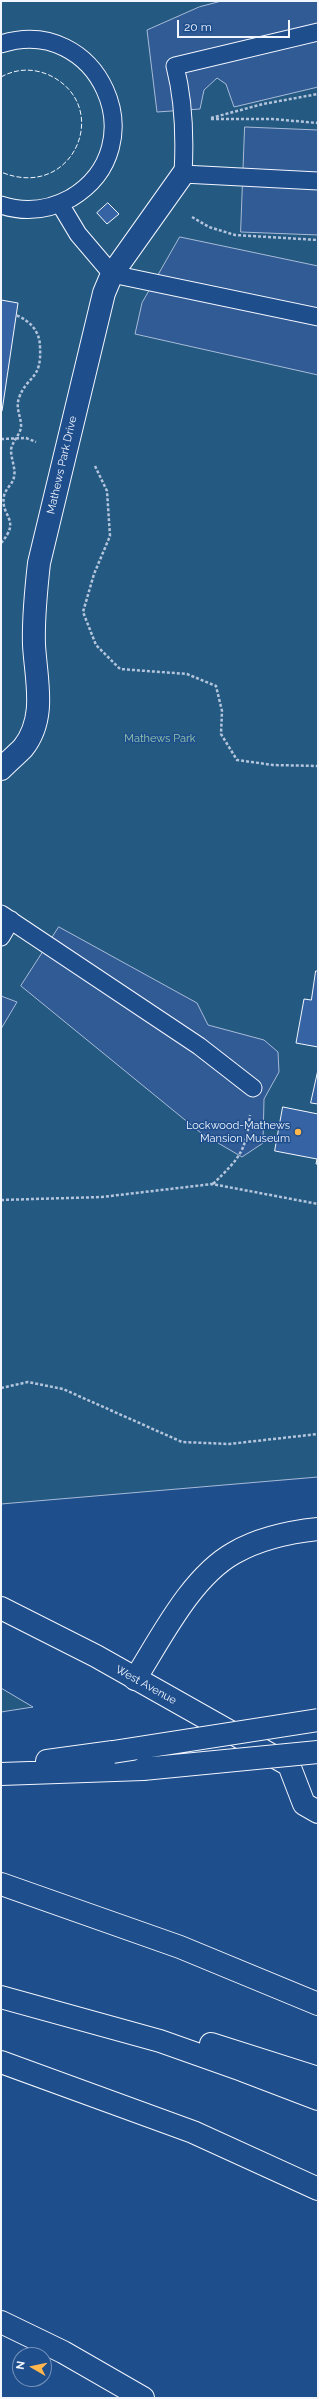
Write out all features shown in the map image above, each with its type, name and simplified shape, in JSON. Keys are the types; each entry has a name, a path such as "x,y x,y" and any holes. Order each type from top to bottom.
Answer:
{"main road":[{"name":"Mathews Park Drive","path":"1,769 23,748 37,719 39,690 34,645 34,603 39,563 63,456 104,292 112,274 183,174"},
{"path":"135,1679 179,1609 208,1574 233,1553 272,1536 318,1529"},
{"name":"West Avenue","path":"1,1608 135,1679 289,1765"},
{"path":"1,1767 113,1752 318,1720"},
{"path":"1,1774 143,1769 318,1752"},
{"path":"318,1759 289,1765 304,1804 318,1812"},
{"path":"1,1884 180,1947 318,2004"},
{"path":"1,1996 73,2009 164,2031 248,2055 318,2078"},
{"path":"1,1996 160,2041 318,2099"},
{"path":"1,2062 193,2132 318,2189"},
{"path":"1,2322 63,2352 143,2398"}],"lane":[{"path":"318,32 175,66 185,144 183,174 318,181"},
{"path":"1,44 16,39 44,39 69,49 91,66 106,89 114,115 112,143 101,169 84,190 60,204 37,210 14,209 1,205"},
{"path":"60,204 78,234 112,274 318,317"},
{"path":"1,937 6,917 199,1046 253,1088"}],"path":[{"path":"318,94 263,104 205,119 272,119 318,123"},
{"path":"188,215 209,227 235,235 318,240"},
{"path":"1,543 10,531 11,523 5,509 3,498 14,479 11,448 21,428 18,403 22,392 36,375 39,367 40,345 33,326 27,319 16,315"},
{"path":"1,439 32,439 43,448 63,456 94,465 104,482 108,496 110,536 94,574 83,612 96,645 120,669 187,674 216,686 222,711 221,734 237,760 273,765 318,766"},
{"path":"212,1184 240,1156 249,1131 253,1088"},
{"path":"1,1200 102,1197 212,1184 318,1204"},
{"path":"1,1388 28,1382 63,1389 182,1442 229,1444 318,1434"}],"green space":[{"name":"Mathews Park","path":"1,1 318,1 318,1477 1,1504"},
{"path":"1,1688 33,1707 1,1712"}],"shaded area":[{"path":"222,1 318,1 318,87 234,107 226,84 217,78 204,90 200,109 157,112 147,30 199,7"},
{"path":"245,127 318,130 318,235 241,232"},
{"path":"180,237 318,266 318,375 135,334 142,303"},
{"path":"59,927 197,1003 208,1025 264,1040 278,1052 279,1072 264,1099 263,1143 242,1157 201,1133 21,986"},
{"path":"1,996 17,1002 1,1029"}],"building":[{"path":"108,203 119,214 107,224 97,213"},
{"path":"1,300 18,303 2,411 1,411"},
{"path":"316,971 318,971 318,1047 296,1043 304,999 311,1000"},
{"name":"Lockwood-Mathews Mansion Museum","path":"318,1070 318,1104 311,1103"},
{"name":"Lockwood-Mathews Mansion Museum","path":"283,1107 318,1114 318,1164 316,1164 317,1159 275,1151"}],"fence":[{"path":"1,77 13,72 26,70 45,73 51,76 70,90 79,108 81,128 76,147 65,163 48,174 26,178 1,172"}],"place":[{"name":"Lockwood-Mathews Mansion Museum","path":"298,1132"}]}
